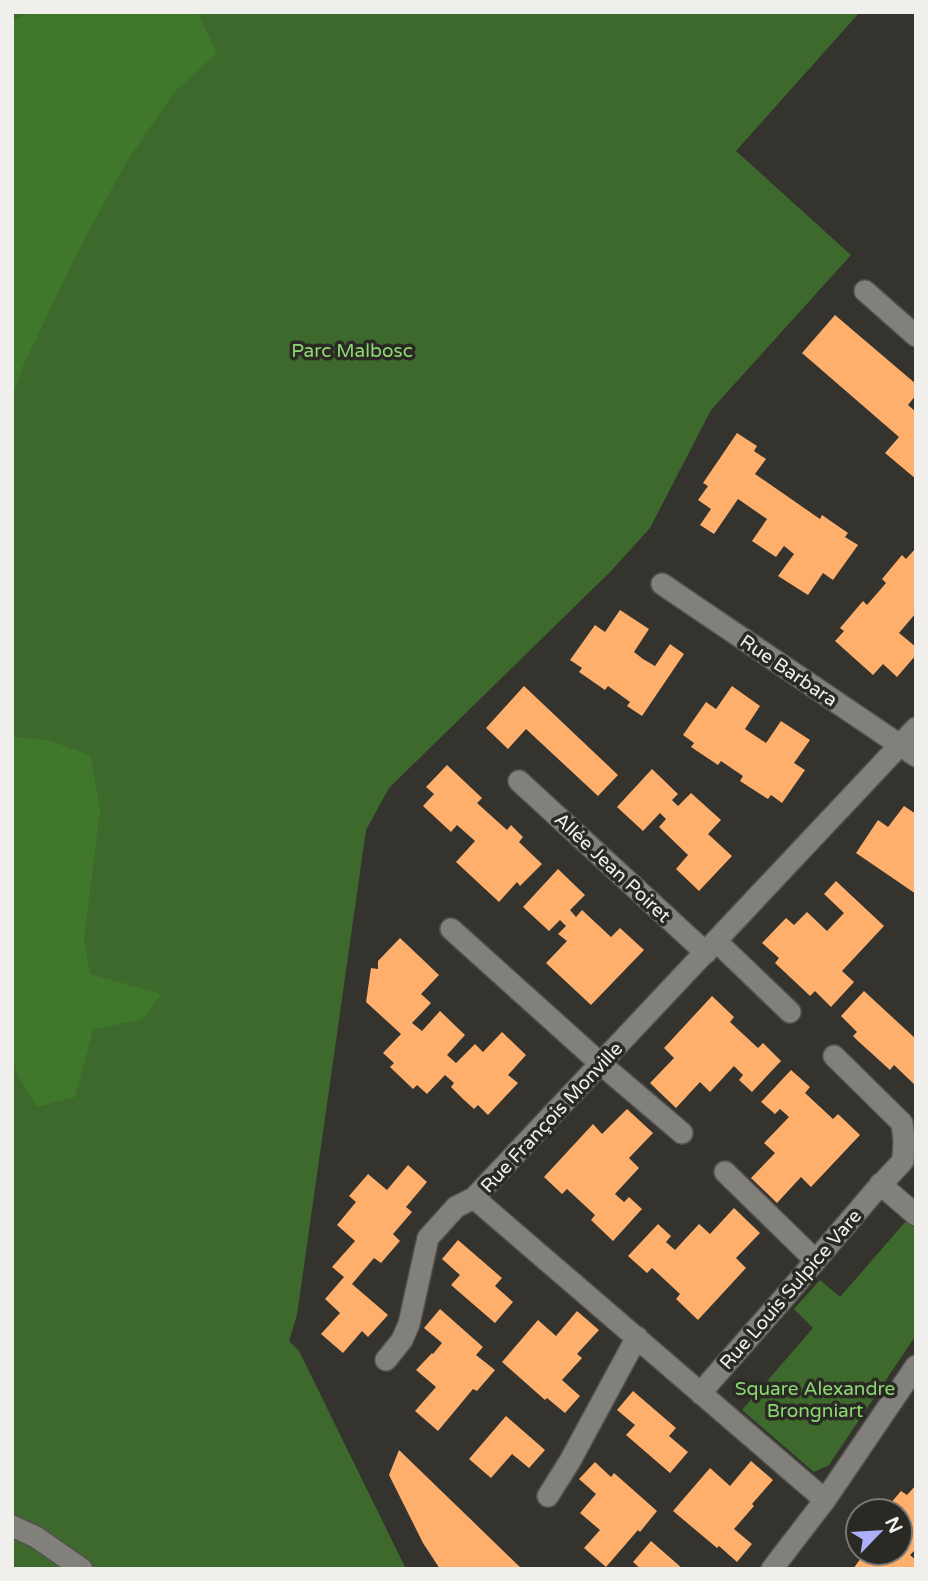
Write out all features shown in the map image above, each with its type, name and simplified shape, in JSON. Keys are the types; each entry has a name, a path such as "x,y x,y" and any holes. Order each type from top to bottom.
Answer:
{"street":[{"path":"865,291 916,336"},
{"name":"Rue Barbara","path":"662,584 908,750"},
{"name":"Rue François Monville","path":"825,1500 474,1198 887,758 908,750 916,728"},
{"name":"Allée Jean Poiret","path":"519,781 790,1012"},
{"path":"451,929 682,1133"},
{"path":"834,1056 902,1123 903,1161 880,1184 916,1214"},
{"path":"725,1172 815,1260"},
{"name":"Rue Louis Sulpice Vare","path":"701,1395 880,1184"},
{"path":"386,1360 402,1340 409,1324 428,1238 456,1207 474,1198"},
{"path":"548,1496 570,1461 637,1337"},
{"path":"772,1569 825,1500 916,1366"},
{"path":"12,1526 36,1537 82,1569"}],"green space":[{"name":"Parc Malbosc","path":"12,12 860,12 736,151 851,255 711,410 650,528 610,572 389,788 366,830 297,1315 289,1341 299,1351 406,1569 12,1569"},
{"path":"31,12 197,12 217,53 174,92 125,164 76,255 22,368 12,399 12,22"},
{"path":"12,736 50,741 90,755 100,809 84,938 90,974 161,994 142,1019 93,1030 75,1097 37,1107 19,1077 12,1057"},
{"name":"Square Alexandre Brongniart","path":"907,1220 916,1228 916,1335 829,1465 814,1472 742,1410 813,1328 794,1309 820,1280 840,1297"}],"building":[{"path":"835,315 916,384 916,395 908,405 916,412 916,479 885,453 899,437 802,353"},
{"path":"737,433 757,446 754,451 766,459 755,474 820,519 822,515 848,533 845,537 858,545 833,580 823,573 808,595 778,576 794,554 784,546 776,557 752,541 767,519 738,499 714,534 700,525 711,509 698,500 708,486 703,483"},
{"path":"916,548 916,613 899,633 916,647 916,655 897,677 883,664 873,675 835,641 844,631 840,628 863,601 867,605 886,583 882,579 902,555 906,559"},
{"path":"620,610 649,629 634,652 643,659 655,666 670,644 684,654 642,716 627,706 630,702 608,686 605,690 579,672 582,668 570,660 595,625 605,632"},
{"path":"524,686 618,775 598,796 526,729 508,749 486,728"},
{"path":"732,686 760,706 745,729 766,743 781,721 810,740 794,763 805,770 782,803 771,795 768,799 740,781 743,776 721,761 718,765 691,747 694,743 683,735 706,702 716,709"},
{"path":"447,765 482,798 477,803 507,830 511,825 523,837 519,842 542,864 520,886 517,882 499,902 456,862 475,841 457,825 451,832 423,806 434,794 426,787"},
{"path":"652,769 678,794 672,800 678,806 691,793 721,820 708,834 732,856 699,891 676,869 688,855 659,827 666,819 660,813 643,831 617,807"},
{"path":"904,806 916,814 916,894 856,853 878,820 888,827"},
{"path":"558,869 585,895 570,910 576,917 582,910 611,937 620,928 644,950 591,1005 546,963 567,941 558,934 566,926 560,920 549,931 523,907"},
{"path":"836,881 884,926 842,971 854,982 831,1007 815,991 810,996 775,963 779,958 762,943 786,918 794,925 807,912 827,931 844,913 824,894"},
{"path":"400,938 439,975 421,994 431,1003 412,1023 422,1031 440,1011 465,1035 447,1055 456,1063 475,1044 483,1052 502,1032 526,1055 508,1075 518,1083 488,1115 478,1105 474,1109 463,1099 451,1087 454,1083 445,1075 427,1094 417,1085 413,1089 390,1067 394,1063 383,1053 401,1034 366,1002 371,968 378,969 378,961"},
{"path":"864,991 916,1039 916,1086 894,1065 890,1070 858,1041 853,1036 857,1032 841,1016"},
{"path":"712,996 734,1017 730,1022 758,1048 763,1043 781,1061 752,1092 739,1080 743,1075 734,1066 710,1092 700,1082 676,1108 650,1083 674,1058 664,1048"},
{"path":"791,1070 810,1087 805,1093 833,1119 838,1114 860,1135 811,1187 801,1177 777,1203 751,1178 775,1153 764,1143 789,1117 780,1109 775,1114 761,1102"},
{"path":"627,1109 653,1133 629,1158 639,1168 615,1194 624,1202 629,1197 642,1209 613,1241 591,1220 595,1215 567,1189 562,1194 544,1177 593,1124 602,1134"},
{"path":"408,1165 427,1182 406,1207 412,1212 393,1234 400,1241 381,1263 374,1258 352,1284 388,1315 368,1337 362,1331 343,1353 321,1334 340,1313 325,1299 344,1277 332,1267 355,1241 337,1225 356,1202 349,1196 368,1174 387,1190"},
{"path":"734,1208 760,1233 736,1258 746,1268 698,1320 676,1299 680,1294 652,1268 647,1273 628,1256 658,1224 671,1236 666,1242 675,1250 699,1224 710,1234"},
{"path":"458,1240 502,1278 495,1286 513,1302 495,1323 451,1285 460,1275 442,1259"},
{"path":"440,1309 483,1347 476,1355 495,1370 477,1391 473,1389 438,1431 415,1411 436,1387 416,1370 442,1343 424,1328"},
{"path":"577,1311 599,1330 577,1354 582,1358 562,1380 580,1396 565,1413 547,1398 545,1400 502,1362 538,1320 556,1336"},
{"path":"633,1391 676,1428 669,1436 688,1452 670,1473 626,1435 635,1425 617,1410"},
{"path":"506,1416 545,1450 529,1468 512,1454 491,1478 469,1459"},
{"path":"399,1450 522,1569 440,1569 423,1543 389,1475"},
{"path":"751,1461 773,1480 734,1529 752,1544 737,1562 673,1511 710,1468 730,1486"},
{"path":"595,1462 611,1477 614,1473 657,1511 606,1567 584,1548 600,1530 580,1513 596,1494 579,1479"},
{"path":"916,1485 914,1551 914,1497 896,1497 901,1491 907,1495"},
{"path":"651,1541 683,1569 641,1569 633,1562"},
{"path":"914,1558 916,1560 916,1569 853,1569 914,1567"}]}
